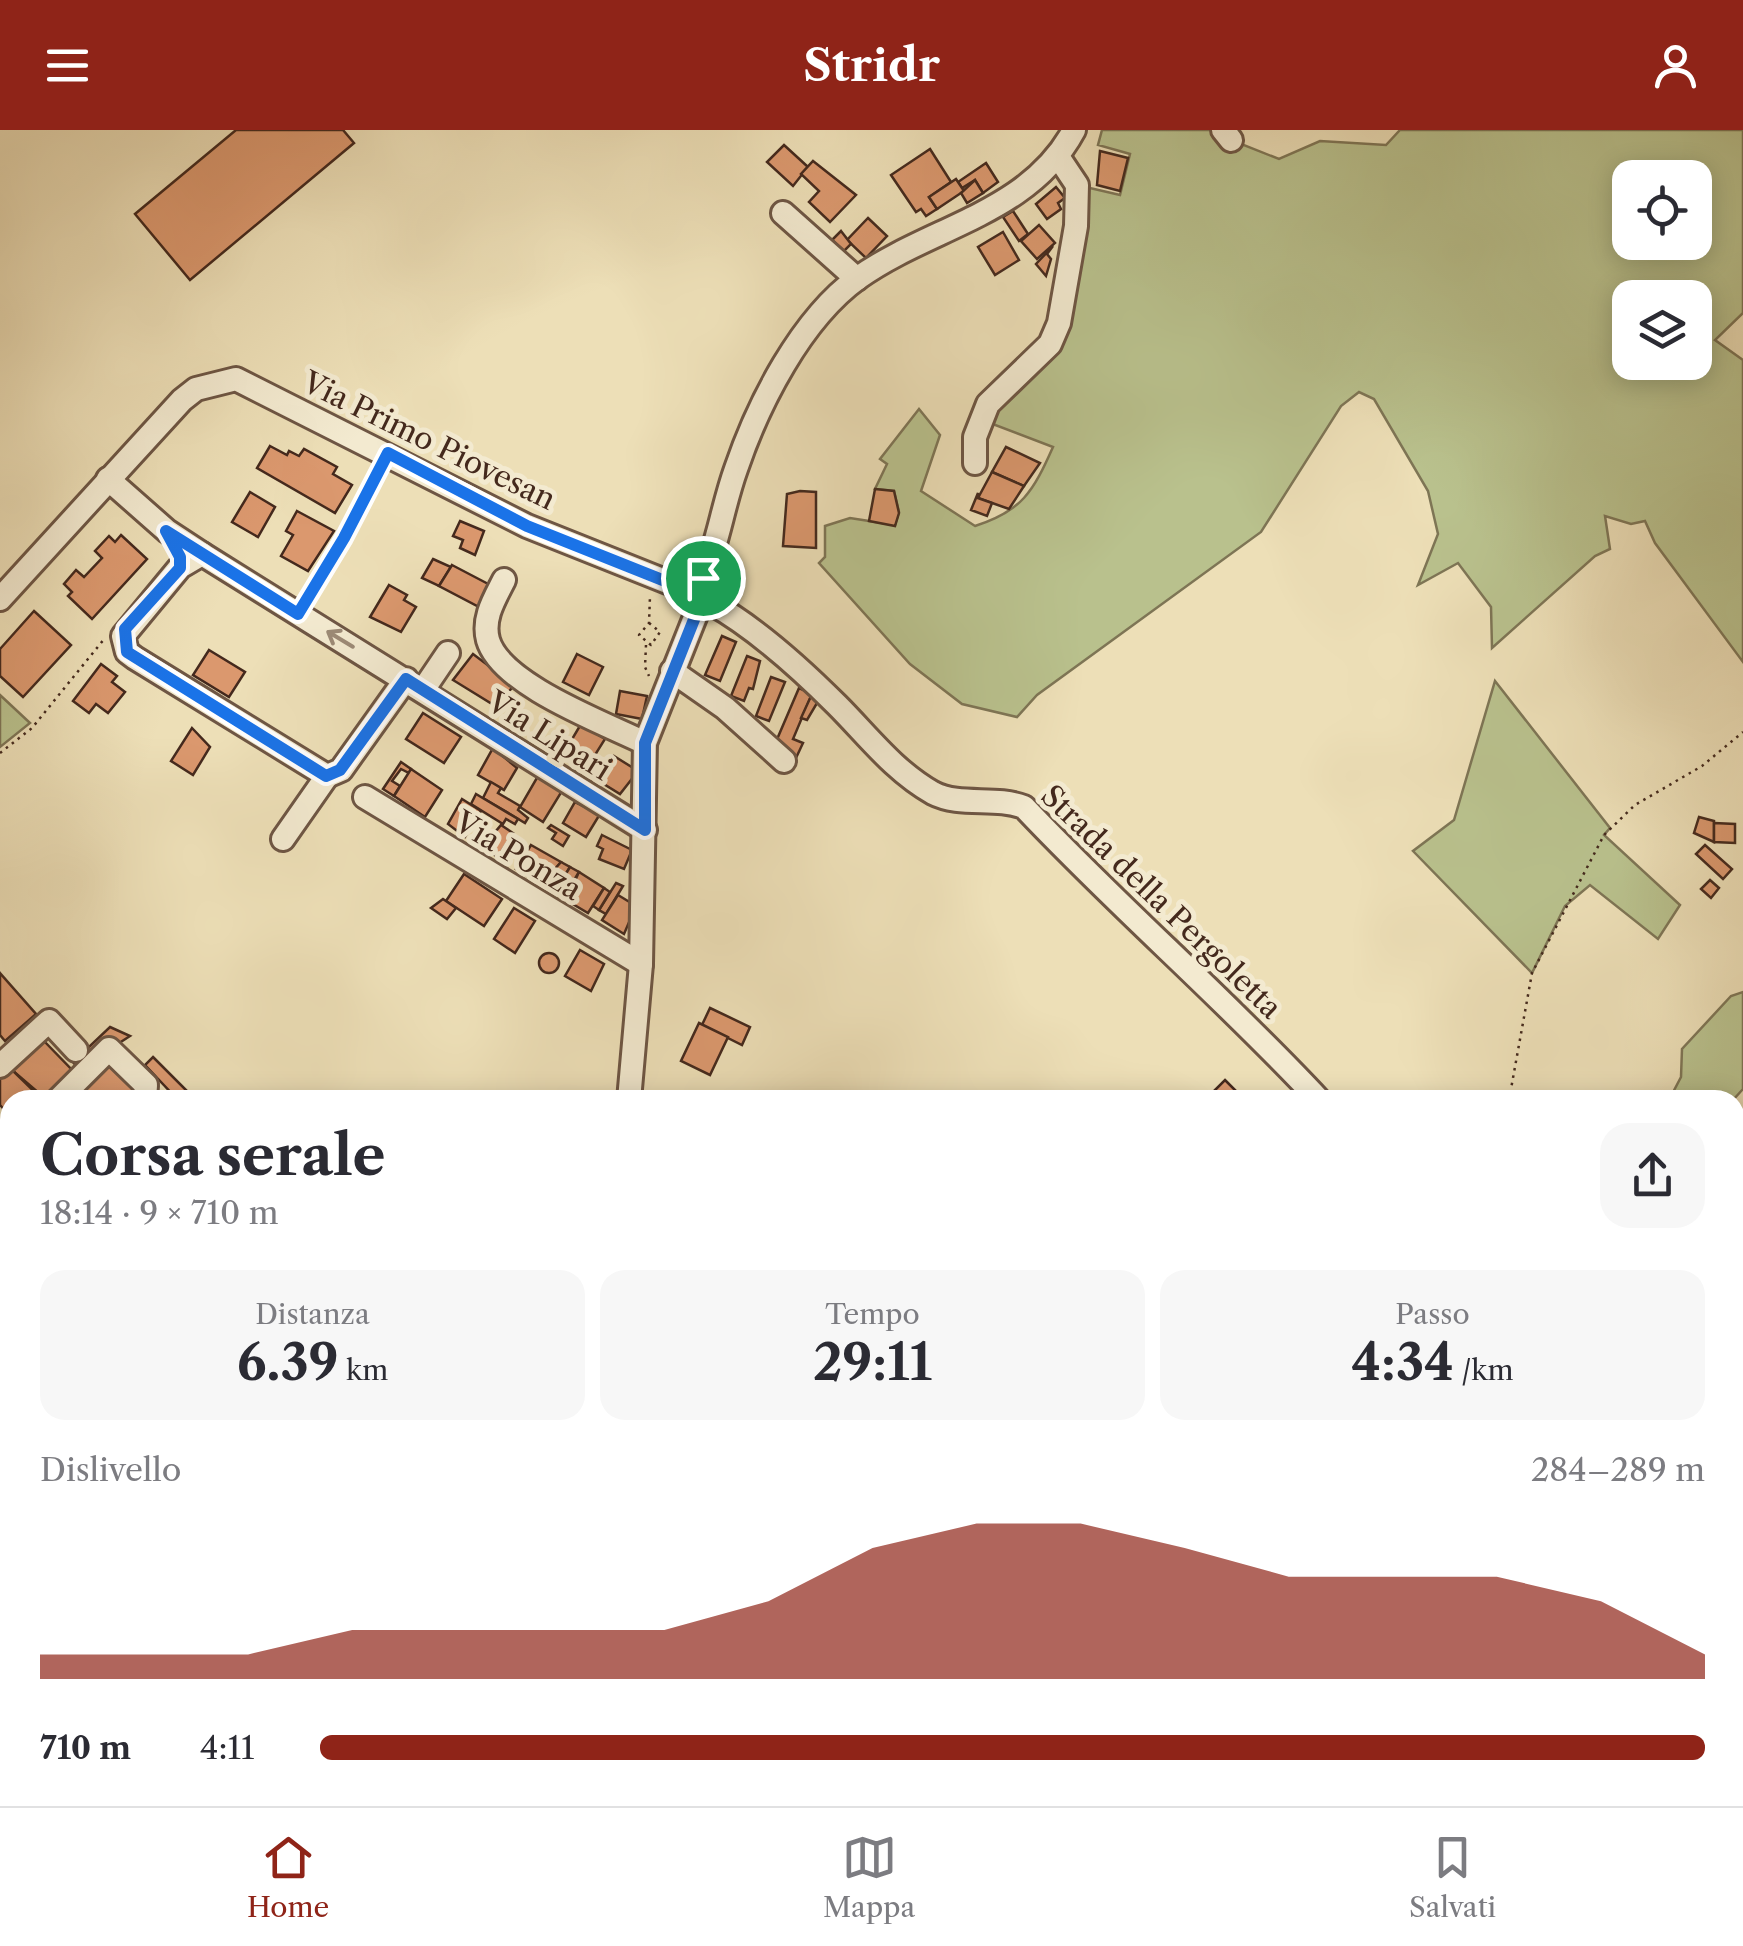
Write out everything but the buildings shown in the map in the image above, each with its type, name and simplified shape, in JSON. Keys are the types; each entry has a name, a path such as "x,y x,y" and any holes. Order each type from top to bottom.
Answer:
{"street":[{"path":"703,578 736,469 776,373 830,305 857,279 1012,199 1059,158 1074,130"},
{"path":"976,463 975,437 988,404 1050,344 1060,322 1076,226 1078,185 1059,158"},
{"path":"783,213 857,279"},
{"name":"Via Primo Piovesan","path":"0,600 196,389 236,379 527,526 680,587"},
{"name":"Via Lipari","path":"108,480 166,531 645,830"},
{"path":"166,531 180,557 180,568"},
{"path":"202,554 180,568 125,629 127,652 326,776"},
{"path":"703,578 689,578 680,587 681,604 704,607"},
{"path":"630,1090 641,964 645,743 669,680 712,590 703,578"},
{"path":"504,580 488,613 488,641 516,675 645,743"},
{"name":"Strada della Pergoletta","path":"704,607 732,614 830,698 902,772 937,795 1006,800 1024,807 1105,893 1227,1002 1310,1090"},
{"path":"284,839 326,776 340,770 414,684 448,653"},
{"path":"669,680 725,708 784,761"},
{"name":"Via Ponza","path":"364,797 641,964"},
{"path":"0,1066 48,1021 76,1050"},
{"path":"0,1043 5,1048 0,1052"},
{"path":"68,1090 109,1049 146,1085 146,1090"}],"path":[{"path":"298,614 344,538 388,453"},
{"path":"650,624 649,599 656,577"},
{"path":"646,644 654,644 660,636 657,626 650,624 640,630 646,644 647,673 669,680"},
{"path":"1512,1090 1532,973 1604,835 1635,805 1702,766 1743,732"}],"green space":[{"path":"1102,130 1223,130 1231,140 1279,159 1320,141 1386,145 1400,130 1743,130 1743,313 1715,340 1743,360 1743,662 1655,543 1645,521 1631,524 1605,516 1610,549 1595,556 1492,648 1491,607 1458,563 1418,585 1438,534 1428,491 1374,399 1359,392 1341,406 1261,532 1037,695 1017,717 962,704 910,664 819,563 825,557 825,526 850,518 895,525 899,512 894,491 875,489 887,464 880,459 919,409 940,435 921,491 975,526 1004,514 1024,498 1053,447 982,420 1050,344 1077,185 1120,195 1130,154 1098,145"},
{"path":"1495,681 1610,828 1604,835 1680,905 1658,939 1590,885 1565,906 1532,973 1413,851 1454,820"},
{"path":"0,695 30,723 0,747"},
{"path":"1743,992 1743,1089 1674,1090 1681,1077 1682,1049 1731,996"}],"route":[{"path":"388,453 527,526 680,587 689,578 703,578 712,590 711,602 697,612 645,743 645,830 508,747 406,679 340,770 326,776 135,658 123,645 125,629 180,568 180,557 166,531 298,614 344,538 388,453"}]}
